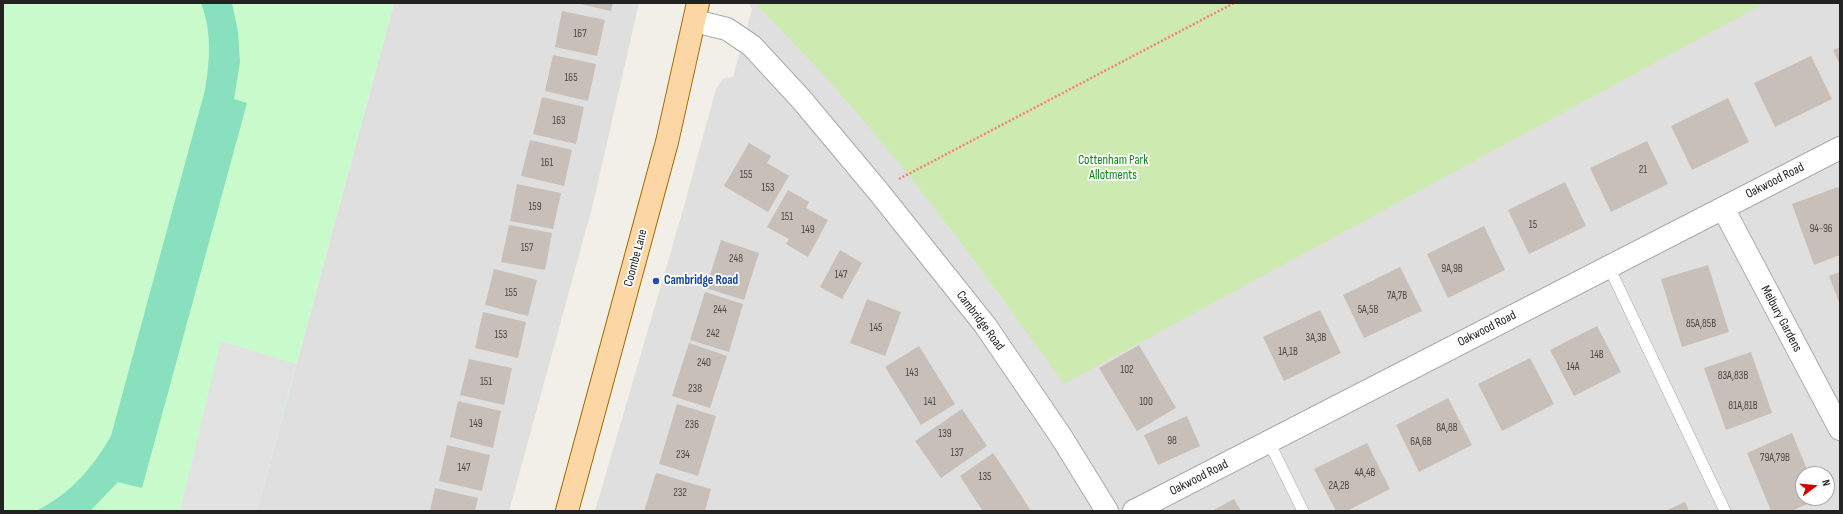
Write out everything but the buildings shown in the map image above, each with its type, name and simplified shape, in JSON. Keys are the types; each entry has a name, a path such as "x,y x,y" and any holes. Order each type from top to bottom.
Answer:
{"main road":[{"name":"Coombe Lane","path":"567,511 667,142 697,12"}],"street":[{"name":"Cambridge Road","path":"697,12 752,46 801,99 878,191 985,325 1062,438 1107,511"},
{"name":"Oakwood Road","path":"1134,511 1840,148"},
{"name":"Melbury Gardens","path":"1723,208 1840,429"}],"lane":[{"path":"1609,267 1725,511"},
{"path":"1270,442 1303,511"}],"path":[{"path":"878,191 1234,3"}],"shaded area":[{"path":"394,3 639,3 593,204 509,511 257,511"},
{"path":"748,3 1840,3 1840,511 595,511 681,217 716,89 723,79 733,77 752,9"},
{"path":"221,341 296,364 257,511 180,511"}],"green space":[{"path":"3,3 394,3 257,511 3,511"},
{"path":"201,3 232,3 238,32 240,62 234,99 247,103 142,488 118,482 90,511 36,511 59,497 79,480 104,448 111,436 205,90 209,46 207,24"},
{"name":"Cottenham Park Allotments","path":"755,3 1765,3 1064,384 976,263 885,146 820,71"}],"place":[{"name":"Cambridge Road","path":"656,281"}]}
